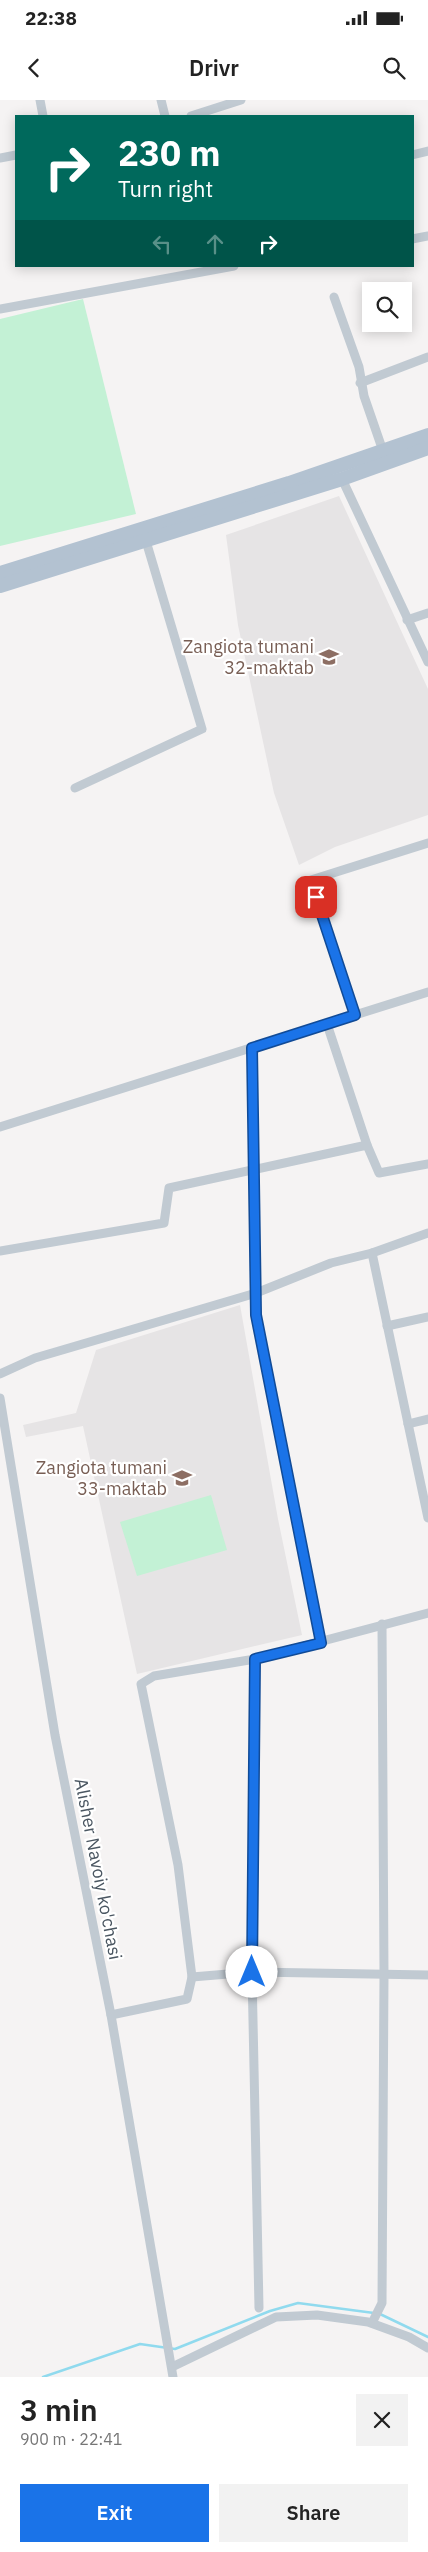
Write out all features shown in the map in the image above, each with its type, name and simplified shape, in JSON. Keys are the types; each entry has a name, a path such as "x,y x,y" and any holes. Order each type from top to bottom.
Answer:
{"main road":[{"path":"0,573 428,435"},
{"path":"0,586 146,542 342,479 428,448"}],"street":[{"path":"40,100 43,115"},
{"path":"162,100 165,115"},
{"path":"194,115 241,100"},
{"path":"414,154 428,151"},
{"path":"0,158 15,155"},
{"path":"414,239 428,236"},
{"path":"0,309 195,269 221,267"},
{"path":"334,297 359,367 360,383 383,451"},
{"path":"360,383 428,356"},
{"path":"342,479 428,662"},
{"path":"75,788 202,729 146,542"},
{"path":"407,620 428,612"},
{"path":"355,1015 310,880 428,843"},
{"path":"0,1127 428,992"},
{"path":"326,1024 367,1145 379,1173 428,1164"},
{"path":"252,1048 256,1315 321,1643"},
{"path":"0,1251 164,1223 168,1188 367,1145"},
{"path":"0,1374 35,1358 256,1293 331,1263 372,1253 428,1233"},
{"path":"372,1253 428,1514"},
{"path":"387,1326 428,1317"},
{"name":"Alisher Navoiy ko'chasi","path":"0,1398 55,1735 111,2015 174,2377"},
{"path":"408,1424 428,1419"},
{"path":"111,2015 187,1999 192,1977 178,1865 141,1684 154,1676 255,1659 428,1613"},
{"path":"372,2323 382,2303 384,1975 382,1624"},
{"path":"255,1659 252,1972 258,2308"},
{"path":"192,1977 252,1972 428,1975"},
{"path":"172,2366 276,2317 316,2315 372,2323 409,2337 428,2348"}],"shaded area":[{"name":"Zangiota tumani 32-maktab","path":"339,496 428,689 428,815 335,847 299,865 274,793 238,625 226,535"},
{"name":"Zangiota tumani 33-maktab","path":"240,1305 278,1519 302,1635 137,1674 83,1426 26,1437 23,1425 76,1413 96,1350"}],"green space":[{"path":"83,299 136,514 0,546 0,319"},
{"path":"211,1495 227,1550 137,1576 120,1522"}],"waterway":[{"path":"43,2377 140,2344 175,2349 270,2311 298,2303 374,2313"},
{"path":"380,2314 428,2337"}],"place":[{"name":"Zangiota tumani 32-maktab","path":"329,657"},
{"name":"Zangiota tumani 33-maktab","path":"182,1478"}],"route":[{"path":"252,1972 255,1659 321,1643 256,1315 252,1048 355,1015 316,897"}]}
